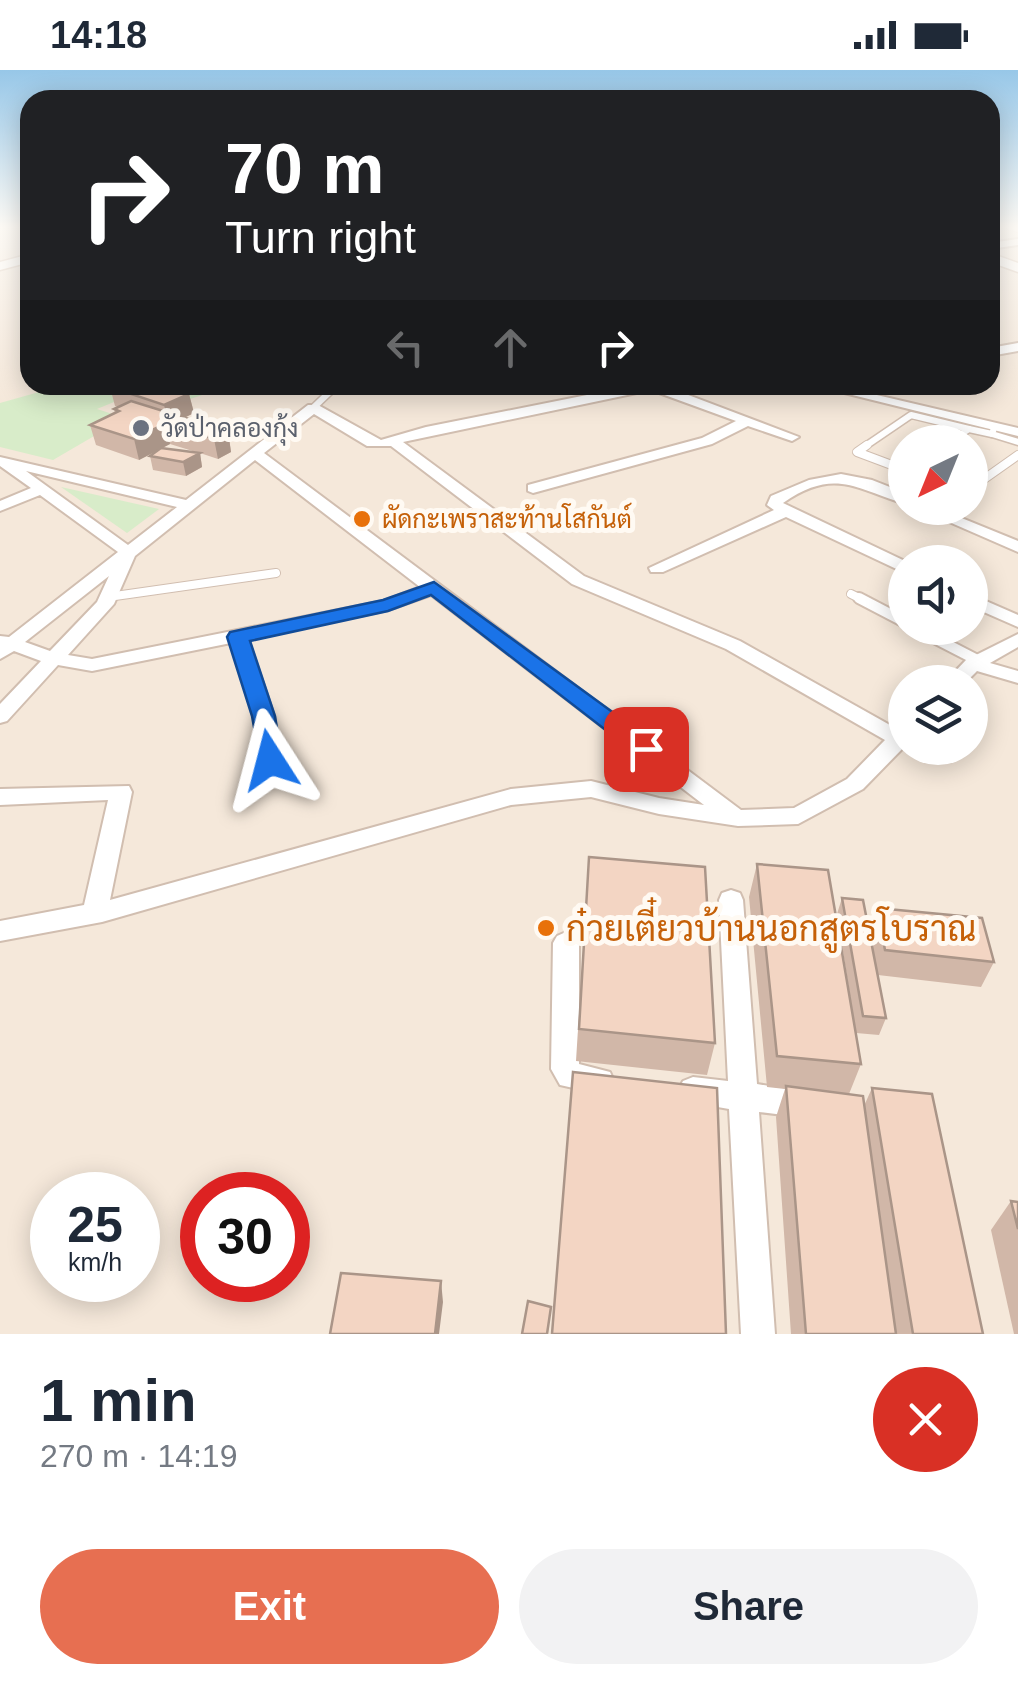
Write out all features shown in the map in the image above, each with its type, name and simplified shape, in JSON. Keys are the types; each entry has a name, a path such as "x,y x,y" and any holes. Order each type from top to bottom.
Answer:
{"street":[{"path":"4,646 312,408 372,443 604,395"},
{"path":"680,395 792,437"},
{"path":"857,395 994,430 1018,432"},
{"path":"533,488 707,442 746,421"},
{"path":"393,441 578,580 734,644 888,728"},
{"path":"256,454 738,818"},
{"path":"2,461 190,505"},
{"path":"2,461 128,552"},
{"path":"888,492 856,478 836,475 776,499 775,506 888,560"},
{"path":"0,506 42,489"},
{"path":"657,568 786,512"},
{"path":"965,525 1018,548"},
{"path":"0,716 108,597 128,552"},
{"path":"4,646 92,666 388,605 434,588"},
{"path":"988,608 1018,622"},
{"path":"238,637 264,716 270,760"},
{"path":"976,663 1018,640"},
{"path":"976,663 1018,677"},
{"path":"0,931 95,913 511,797 591,790 738,818 798,816 855,784 888,750"},
{"path":"0,797 124,782 95,913"},
{"path":"731,900 758,1334"},
{"path":"566,944 565,1069 570,1076 579,1078 634,1084"},
{"path":"670,1088 828,1106"}],"lane":[{"path":"312,408 326,395"},
{"path":"896,425 911,415 955,425"},
{"path":"888,430 856,452 888,464"},
{"path":"988,430 1018,442"},
{"path":"988,476 1018,454"},
{"path":"108,597 276,573"},
{"path":"851,594 888,613"},
{"path":"945,645 976,663"}],"shaded area":[{"path":"0,286 20,286 20,395 1000,395 1000,286 1018,286 1018,1334 0,1334"}],"green space":[{"path":"28,395 131,395 97,409 125,418 53,460 0,447 0,403"},
{"path":"171,395 202,395 187,400"},
{"path":"61,487 159,509 127,533"}],"building":[{"path":"134,395 187,395 164,405"},
{"path":"131,401 228,431 214,439 166,423 134,439 90,425"},
{"path":"161,448 200,453 183,462 150,456"},
{"path":"589,857 705,867 715,1043 579,1029"},
{"path":"757,864 828,870 861,1064 777,1056"},
{"path":"842,898 863,900 886,1018 863,1016"},
{"path":"877,908 982,918 994,962 885,950"},
{"path":"573,1072 717,1088 726,1334 552,1334"},
{"path":"786,1086 863,1096 896,1334 806,1334"},
{"path":"872,1088 932,1094 983,1334 913,1334"},
{"path":"1011,1201 1018,1202 1018,1229"},
{"path":"341,1273 441,1281 435,1334 330,1334"},
{"path":"528,1301 551,1307 547,1334 522,1334"}],"place":[{"name":"วัดป่าคลองกุ้ง","path":"141,428"},
{"name":"ผัดกะเพราสะท้านโสกันต์","path":"362,519"},
{"name":"ก๋วยเตี๋ยวบ้านนอกสูตรโบราณ","path":"546,928"}],"route":[{"path":"270,760 264,716 238,637 388,605 434,588 646,749"}]}
